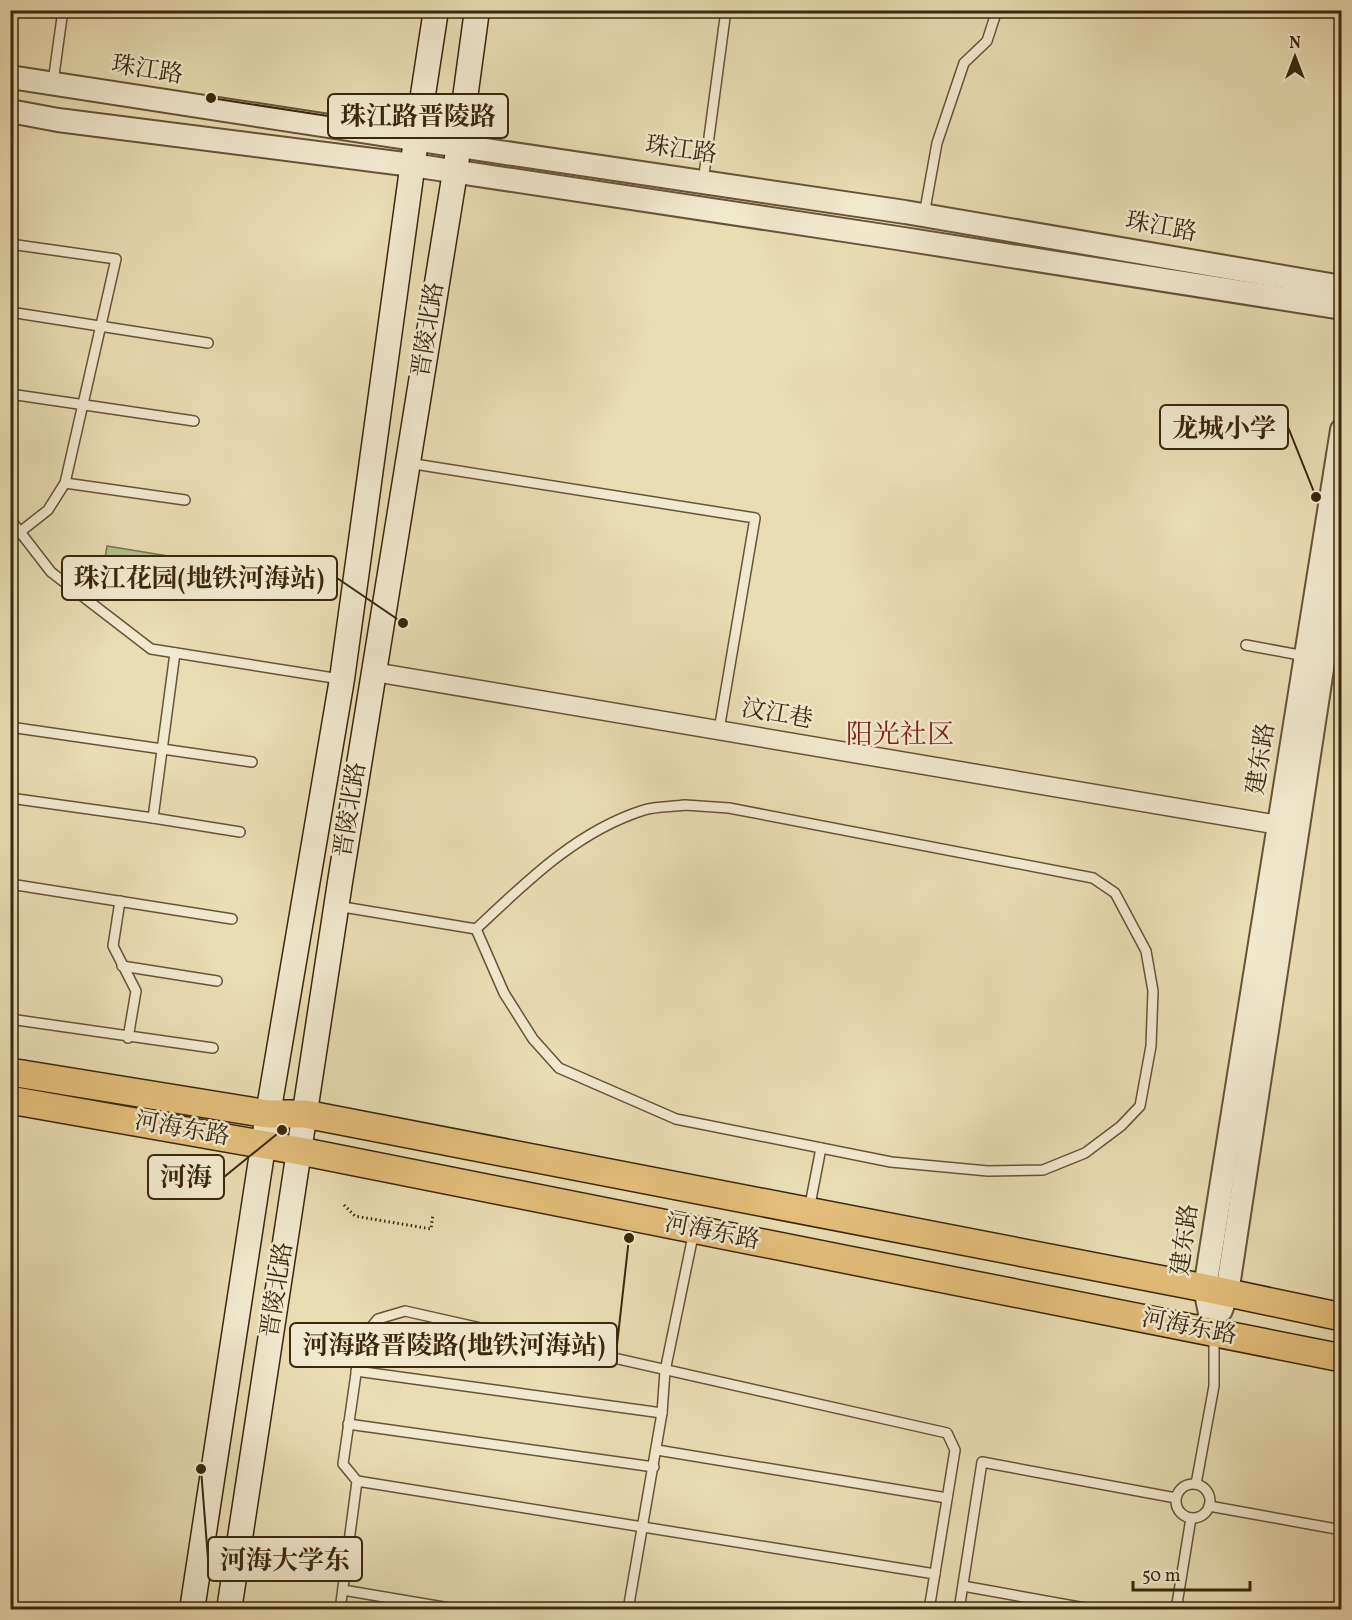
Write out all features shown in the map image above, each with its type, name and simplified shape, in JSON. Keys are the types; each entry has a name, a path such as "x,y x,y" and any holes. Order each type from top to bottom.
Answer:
{"main road":[{"name":"晋陵北路","path":"192,1610 263,1145 342,679 412,165 436,10"},
{"name":"晋陵北路","path":"229,1610 336,906 459,147 477,10"},
{"name":"河海东路","path":"10,1072 268,1114 305,1114 1216,1290 1341,1317"},
{"name":"河海东路","path":"10,1100 300,1151 1341,1358"}],"street":[{"name":"珠江路","path":"10,77 459,147 924,215 1341,286"},
{"name":"珠江路","path":"10,111 58,120 412,165 1341,308"},
{"name":"建东路","path":"1214,1333 1216,1290 1279,825 1341,430"},
{"name":"建东路","path":"1216,1290 1341,538"},
{"name":"汶江巷","path":"374,672 1279,825"}],"lane":[{"path":"53,84 63,10"},
{"path":"703,182 726,10"},
{"path":"924,215 937,143 964,63 987,41 997,10"},
{"path":"10,244 117,259 65,483 48,510 20,532"},
{"path":"10,312 208,343"},
{"path":"10,394 194,421"},
{"path":"407,463 755,518 719,730"},
{"path":"65,483 185,500"},
{"path":"10,519 51,572 151,649 342,679"},
{"path":"1246,645 1305,656"},
{"path":"153,818 175,653"},
{"path":"10,727 252,762"},
{"path":"10,798 240,832"},
{"path":"685,805 729,808 1093,878 1115,892 1146,951 1153,991 1151,1046 1140,1107 1121,1126 1085,1153 1043,1170 988,1171 891,1162 676,1119 559,1068 533,1039 504,993 477,929 532,876 595,831 645,810 685,805"},
{"path":"10,884 232,919"},
{"path":"120,901 113,946 135,991 128,1038"},
{"path":"336,906 477,929"},
{"path":"122,966 217,981"},
{"path":"10,1019 128,1038 213,1048"},
{"path":"809,1212 821,1148"},
{"path":"628,1610 663,1413 665,1371 694,1229"},
{"path":"929,1610 935,1574 947,1498 955,1450 947,1433 405,1311 378,1319 361,1339 343,1464 357,1481 935,1574"},
{"path":"1196,1484 1214,1386 1214,1333"},
{"path":"356,1371 663,1413"},
{"path":"348,1424 654,1467"},
{"path":"657,1450 947,1498"},
{"path":"959,1610 982,1462 1176,1498"},
{"path":"340,1610 357,1481"},
{"path":"1196,1484 1206,1490 1209,1495 1209,1506 1202,1515 1191,1518 1181,1514 1177,1509 1176,1498 1181,1488 1196,1484"},
{"path":"1209,1506 1341,1530"},
{"path":"1176,1610 1191,1518"},
{"path":"963,1586 1096,1610"},
{"path":"343,1590 461,1610"},
{"path":"10,1608 17,1610"}],"path":[{"path":"344,1205 355,1216 431,1229 433,1214"}],"green space":[{"path":"107,546 175,557 169,593 101,581"}],"place":[{"name":"珠江路晋陵路","path":"211,98"},
{"name":"龙城小学","path":"1316,497"},
{"name":"珠江花园(地铁河海站)","path":"403,623"},
{"name":"河海","path":"282,1130"},
{"name":"河海路晋陵路(地铁河海站)","path":"629,1238"},
{"name":"河海大学东","path":"201,1469"}],"district":[{"name":"阳光社区","path":"900,736"}]}
